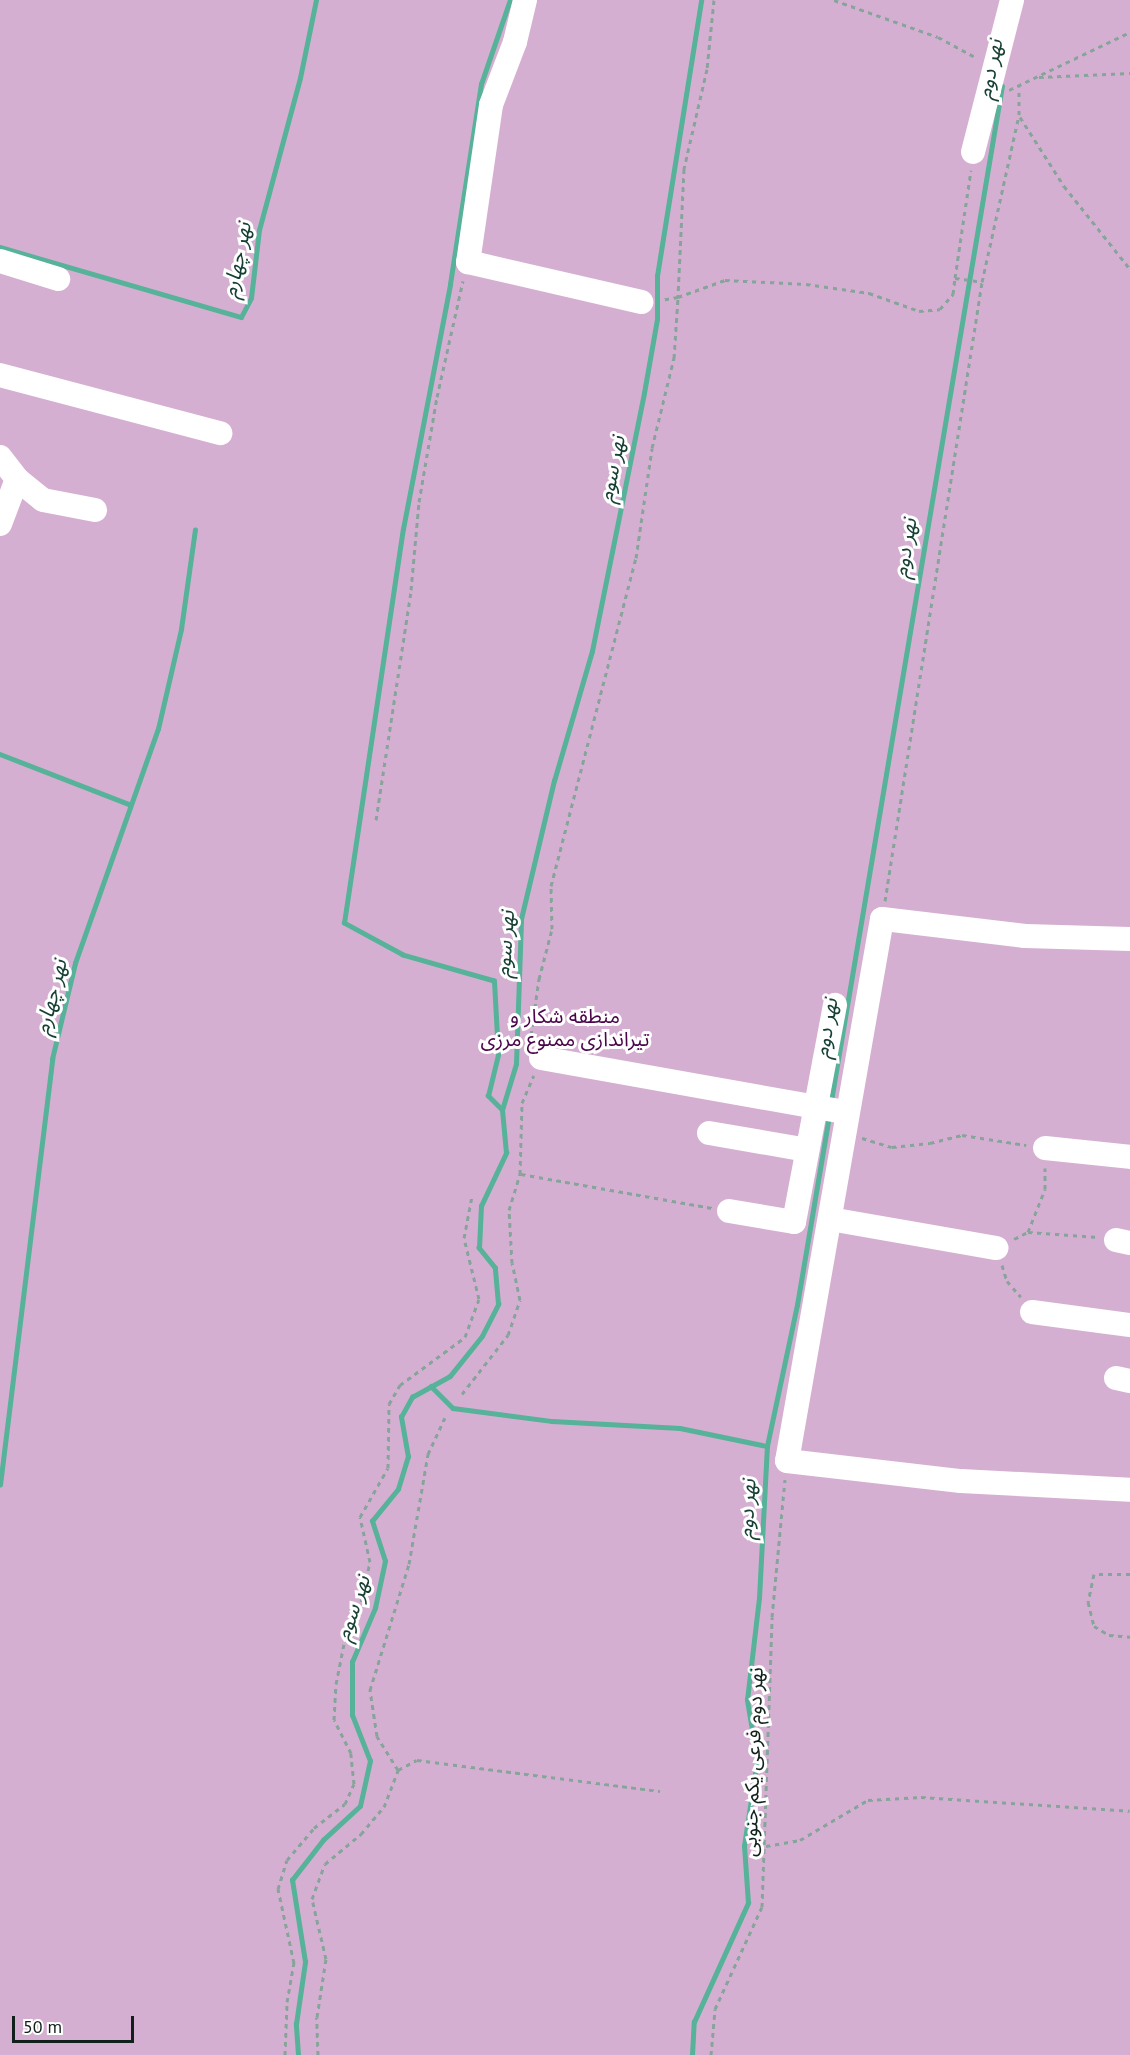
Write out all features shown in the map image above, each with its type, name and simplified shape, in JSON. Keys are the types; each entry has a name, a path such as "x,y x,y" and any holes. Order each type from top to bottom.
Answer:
{"street":[{"path":"525,0 515,42 491,105 468,262 641,302"},
{"path":"973,152 1012,0"},
{"path":"0,261 58,279"},
{"path":"0,375 220,433"},
{"path":"0,458 17,479 43,500 95,510"},
{"path":"0,524 17,479"},
{"path":"729,1211 794,1222 807,1150 832,1114 882,919 1024,936 1130,939"},
{"path":"835,1005 830,1219 787,1461 961,1481 1130,1490"},
{"path":"541,1058 832,1114"},
{"path":"709,1133 807,1150"},
{"path":"1045,1148 1130,1157"},
{"path":"830,1219 996,1248"},
{"path":"1032,1311 1130,1325"}],"path":[{"path":"462,1394 508,1335 520,1300 512,1263 509,1210 520,1173 522,1103 541,1058 531,1035 539,979 552,930 551,886 636,558 652,448 674,358 684,169 707,69 714,0"},
{"path":"834,0 938,37 994,68"},
{"path":"1012,90 1130,32"},
{"path":"1037,77 1130,73"},
{"path":"882,919 982,282 1019,115 1019,87"},
{"path":"1019,115 1064,186 1130,269"},
{"path":"667,300 725,280 806,284 869,293 919,311 940,309 953,294 973,152"},
{"path":"376,820 411,590 421,490 437,398 468,262"},
{"path":"955,278 982,282"},
{"path":"832,1114 892,1147 930,1143 962,1135 1045,1148 1045,1189 1028,1232"},
{"path":"520,1173 729,1211"},
{"path":"285,2055 287,2002 294,1963 278,1889 288,1860 314,1828 345,1804 354,1784 351,1752 334,1720 336,1684 346,1634 363,1597 370,1562 360,1517 388,1468 389,1404 400,1385 465,1337 479,1299 464,1238 472,1196"},
{"path":"1032,1311 1007,1281 996,1248 1028,1232 1123,1242"},
{"path":"398,1770 377,1736 370,1690 409,1564 428,1454 446,1418"},
{"name":"نهر دوم فرعی یکم جنوبی","path":"711,2055 715,2008 762,1906 772,1617 787,1461"},
{"path":"1130,1574 1094,1574 1088,1602 1094,1626 1109,1635 1130,1637"},
{"path":"318,2055 317,2017 326,1959 312,1899 326,1864 361,1834 384,1807 398,1770 417,1760 660,1791"},
{"path":"765,1846 800,1840 868,1800 921,1797 1130,1811"}],"green space":[{"name":"منطقه شکار و تیراندازی ممنوع مرزی","path":"0,0 1130,0 1130,2055 0,2055"}],"waterway":[{"name":"نهر چهارم","path":"0,247 241,317 251,298 259,230 300,78 316,0"},
{"path":"502,1110 488,1096 498,1055 494,981 403,955 344,923 403,529 450,284 481,84 510,0"},
{"name":"نهر سوم","path":"298,2055 296,2024 305,1962 292,1880 323,1840 360,1806 370,1761 352,1715 352,1662 375,1608 385,1561 372,1521 398,1489 408,1457 401,1417 412,1397 450,1376 482,1336 498,1304 495,1268 479,1248 481,1206 506,1153 502,1110 516,1064 521,919 554,781 592,651 644,393 657,319 657,276 701,0"},
{"name":"نهر دوم","path":"831,1101 1002,86"},
{"name":"نهر چهارم","path":"0,1485 52,1059 75,963 158,729 181,629 195,530"},
{"path":"0,754 129,804"},
{"name":"نهر دوم","path":"692,2055 694,2022 748,1903 744,1846 757,1760 747,1700 759,1598 767,1446 797,1305 829,1115"},
{"path":"431,1386 453,1408 552,1421 680,1428 767,1446"}]}
